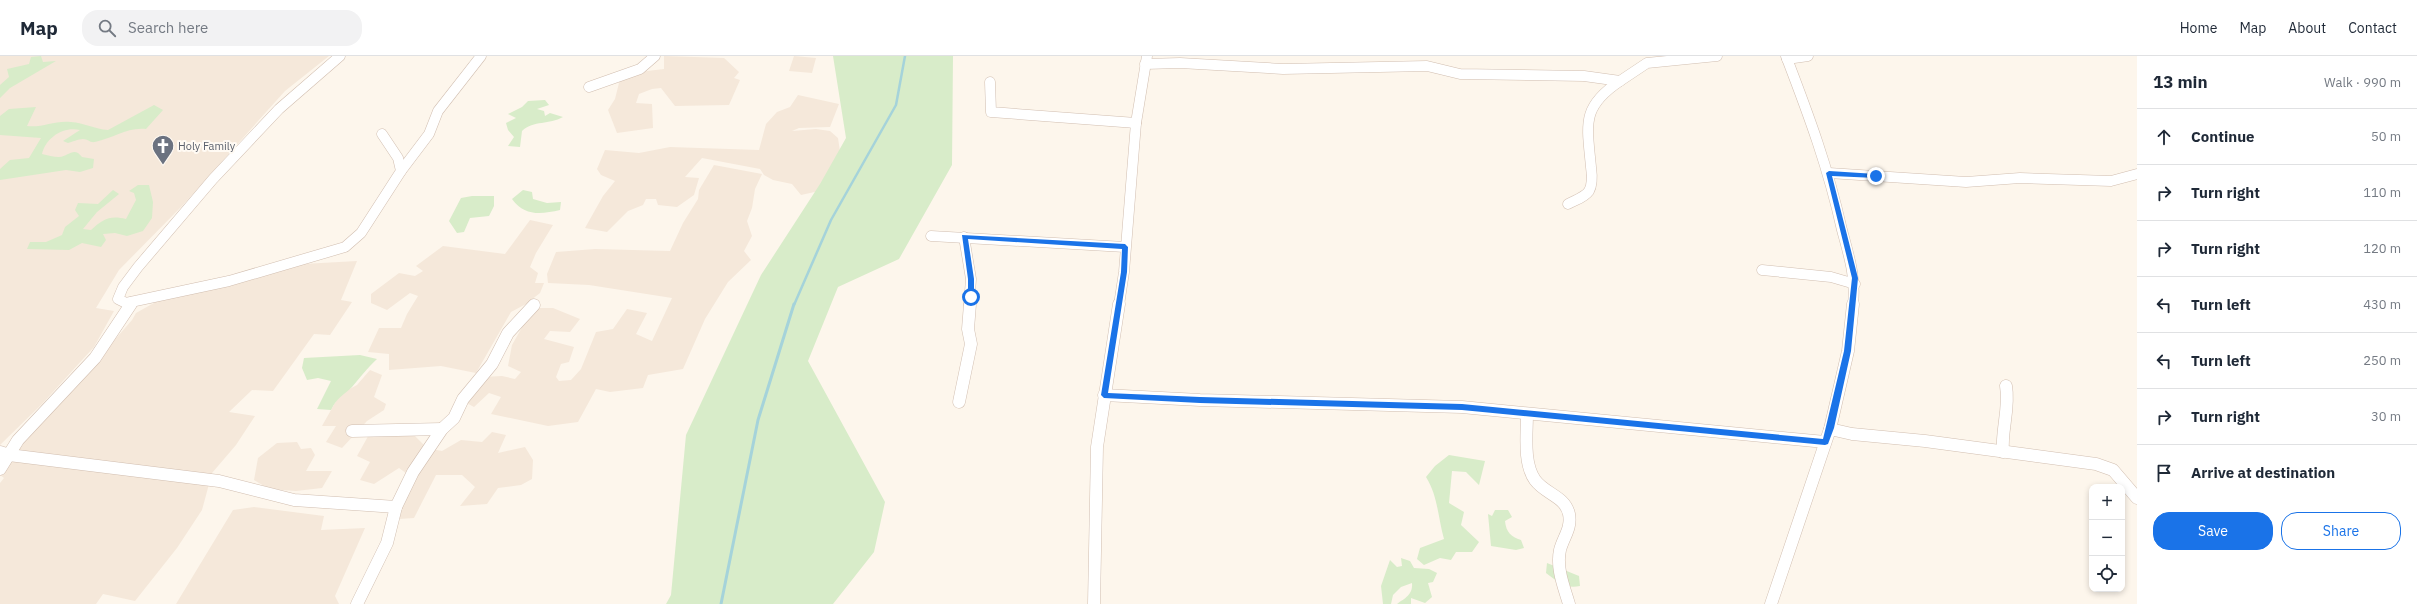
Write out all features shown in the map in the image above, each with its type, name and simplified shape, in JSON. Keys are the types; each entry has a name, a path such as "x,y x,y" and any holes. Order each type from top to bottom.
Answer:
{"street":[{"path":"340,56 272,116 135,267 117,296 122,302 132,302 229,281 345,246 361,233 401,171 429,134 438,111 480,56"},
{"path":"589,87 640,69 655,56"},
{"path":"1568,204 1583,196 1589,190 1591,184 1591,142 1587,115 1589,108 1604,90 1620,81 1645,60 1717,56"},
{"path":"1771,604 1830,428 1848,351 1855,284 1829,173 1786,58 1808,56"},
{"path":"1094,604 1097,447 1124,272 1136,123 1146,60 1275,68 1426,66 1460,74 1584,76 1620,81"},
{"path":"990,82 991,112 1136,123"},
{"path":"382,134 401,164 401,171"},
{"path":"1829,173 1966,182 2020,178 2111,181 2137,174"},
{"path":"930,236 1125,247"},
{"path":"958,402 971,344 968,329 971,279 964,237"},
{"path":"1762,270 1831,277 1855,284"},
{"path":"0,469 4,454 95,358 132,302"},
{"path":"357,604 387,543 396,507 413,472 442,429 454,418 463,399 492,364 508,333 534,305"},
{"path":"2003,452 2002,426 2008,401 2006,386"},
{"path":"1104,395 1200,400 1462,407 1612,423 1649,424 1825,442"},
{"path":"1527,414 1529,457 1533,477 1542,487 1560,498 1569,513 1569,531 1562,543 1560,557 1562,580 1569,604"},
{"path":"1830,428 1852,434 2078,460 2107,467 2118,474 2137,498"},
{"path":"352,431 442,429"},
{"path":"4,454 219,481 294,500 396,507"}],"shaded area":[{"path":"0,56 329,56 285,91 182,206 119,270 96,308 114,311 94,347 42,404 0,445"},
{"path":"664,56 724,58 739,72 734,78 740,80 729,105 675,106 661,88 652,89 639,94 636,103 652,104 653,128 617,133 608,110 615,99 620,79 647,71 664,69"},
{"path":"794,56 816,58 812,73 789,71"},
{"path":"798,95 839,104 830,127 799,128 792,131 816,129 830,131 838,138 841,158 828,189 801,195 792,184 773,180 764,175 760,169 702,158 685,177 699,178 694,195 677,207 658,205 656,199 646,199 643,205 628,211 607,232 585,228 603,196 615,181 601,175 597,169 605,150 639,153 670,147 759,150 766,124 777,112 790,107"},
{"path":"714,165 762,174 755,189 752,208 747,221 752,236 744,251 751,260 728,282 705,319 683,369 648,375 643,388 610,392 596,389 578,422 548,426 491,414 501,397 489,393 474,407 463,401 483,377 502,376 515,379 521,372 508,366 512,345 533,308 553,308 580,319 570,332 550,331 544,339 574,347 569,362 561,364 556,377 559,381 571,380 581,369 596,332 613,329 627,309 647,313 636,334 652,341 672,298 589,285 548,283 547,274 556,252 595,249 670,251 683,223 698,199 699,190"},
{"path":"530,220 553,225 536,253 530,267 538,273 535,283 544,283 540,293 526,304 511,312 476,373 441,366 389,370 389,354 368,352 379,328 401,328 407,314 418,296 410,293 387,310 371,303 371,294 399,273 415,276 423,271 416,266 443,246 505,254"},
{"path":"357,261 341,300 352,302 330,335 314,334 273,391 252,390 229,412 255,416 236,445 212,473 202,510 177,548 135,601 103,594 96,604 0,604 0,483 4,478 0,475 0,450 12,443 97,360 132,320 136,313 177,290 285,265"},
{"path":"370,370 382,375 374,397 386,404 384,410 367,421 342,448 326,442 336,426 322,426 340,394 357,385"},
{"path":"371,431 414,435 427,448 442,451 461,440 482,442 492,432 506,435 498,453 525,447 533,460 532,479 521,485 498,488 487,504 460,506 475,487 462,475 436,475 414,518 399,519 397,513 410,476 399,468 374,484 360,480 370,462 357,456"},
{"path":"297,442 301,449 311,448 315,455 306,471 332,471 322,488 296,491 269,489 254,480 258,458 277,443"},
{"path":"254,507 324,516 321,530 365,528 335,596 339,604 176,604 233,510"}],"green space":[{"path":"41,56 43,62 56,61 10,88 0,98 0,85 9,77 7,69 29,64 31,57"},
{"path":"833,56 953,56 952,165 899,259 838,287 808,361 885,502 874,552 833,604 666,604 671,595 686,435 761,275 820,184 846,138"},
{"path":"545,100 549,105 537,109 544,111 545,116 550,113 563,117 532,125 522,131 520,147 508,146 514,137 508,130 506,123 516,118 508,114 522,107 528,101"},
{"path":"154,105 163,110 146,129 127,131 95,142 83,139 68,143 63,141 80,130 74,129 62,131 56,134 44,148 42,154 59,157 71,152 76,152 82,157 94,159 93,168 80,172 66,170 0,180 0,169 10,160 29,158 41,138 0,135 0,116 9,109 36,107 27,126 65,122 108,130"},
{"path":"138,185 149,185 153,202 152,218 143,231 127,236 115,233 103,234 106,240 101,247 82,243 69,250 27,249 30,242 46,242 62,235 65,227 79,216 75,210 78,203 98,204 113,190 119,194 97,212 83,229 91,230 99,223 115,217 126,219 136,200 134,193 129,191"},
{"path":"523,190 532,192 533,199 547,203 561,202 560,210 534,213 522,209 512,199"},
{"path":"472,196 494,196 494,206 489,216 470,218 464,232 457,233 449,221 461,198"},
{"path":"360,355 377,359 352,387 338,399 331,410 317,409 331,381 318,378 307,380 302,368 304,358"},
{"path":"1449,455 1485,461 1479,485 1466,472 1452,471 1449,503 1464,512 1461,525 1479,542 1472,552 1456,552 1451,560 1440,558 1424,565 1417,559 1420,548 1444,539 1433,492 1426,477 1435,466"},
{"path":"1495,510 1508,510 1512,517 1505,521 1508,531 1512,536 1521,540 1524,548 1516,550 1491,546 1488,514 1492,516"},
{"path":"1401,558 1410,561 1414,568 1429,569 1437,573 1433,582 1428,583 1432,597 1425,603 1411,598 1411,604 1397,604 1406,598 1410,593 1412,583 1401,587 1393,595 1391,604 1383,604 1381,586 1390,560 1397,567 1402,566"},
{"path":"1547,563 1579,576 1580,586 1566,586 1554,579 1546,573"}],"waterway":[{"path":"794,305 831,220 896,105 905,56"},
{"path":"721,604 758,420 794,304"}],"place":[{"name":"Holy Family","path":"163,166"}],"route":[{"path":"971,297 971,279 964,237 1000,238 1062,244 1090,244 1125,247 1124,272 1111,361 1104,395 1200,400 1321,402 1462,407 1612,423 1649,424 1825,442 1830,428 1848,351 1855,278 1829,173 1876,176"}]}
